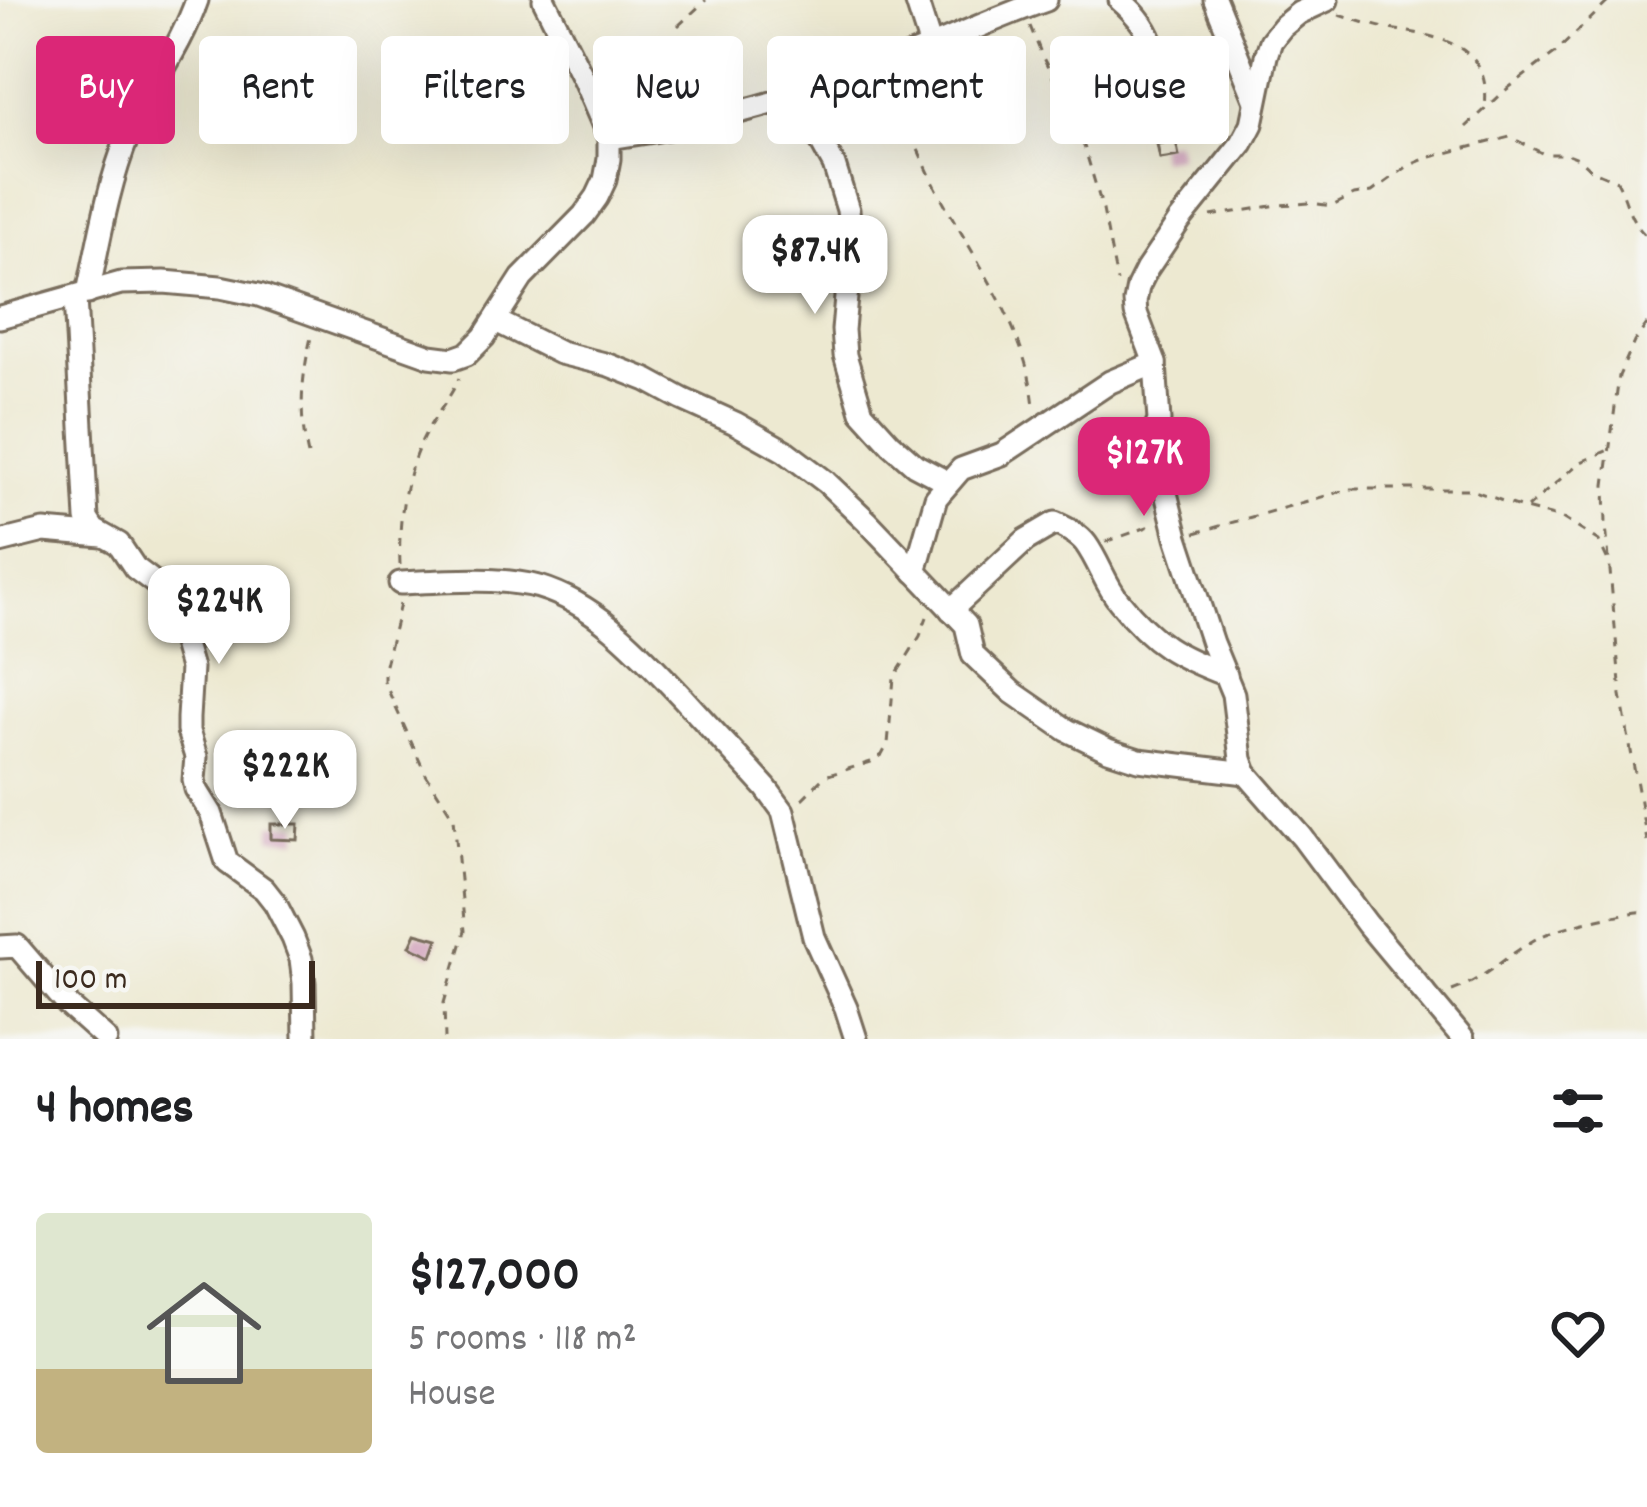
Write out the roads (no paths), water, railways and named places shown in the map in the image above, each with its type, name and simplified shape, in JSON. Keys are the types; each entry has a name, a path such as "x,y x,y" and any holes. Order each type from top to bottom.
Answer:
{"street":[{"path":"197,0 126,141 82,295 87,519 159,586 176,617 191,668 188,731 196,757 196,789 212,813 227,862 264,889 293,938 304,983 305,1039"},
{"path":"544,0 593,101"},
{"path":"916,0 927,36"},
{"path":"954,36 1013,8 1046,0"},
{"path":"1120,0 1151,36"},
{"path":"1214,0 1257,105"},
{"path":"1319,4 1299,13 1271,41 1252,124 1242,143 1180,220 1136,294 1135,308 1155,363 1159,421 1152,437 1177,537 1233,694 1246,773 1463,1039"},
{"path":"0,317 121,283 220,287 259,295 430,356 453,359 467,354 496,321 522,278 598,197 610,159 609,144"},
{"path":"822,144 848,210 851,242 843,330 845,355 862,412 915,465 947,482"},
{"path":"496,321 560,353 647,380 784,451 867,521 966,626 974,655 1012,692 1067,730 1139,760 1246,773"},
{"path":"915,572 936,498 947,482 961,470 1002,454 1110,382 1155,363"},
{"path":"951,610 1026,540 1055,523 1078,536 1118,600 1151,635 1183,659 1226,675"},
{"path":"0,542 44,531 103,536"},
{"path":"400,583 497,582 537,587 604,622 644,656 783,811 814,938 856,1039"},
{"path":"0,947 16,946 67,1004 106,1039"}]}
